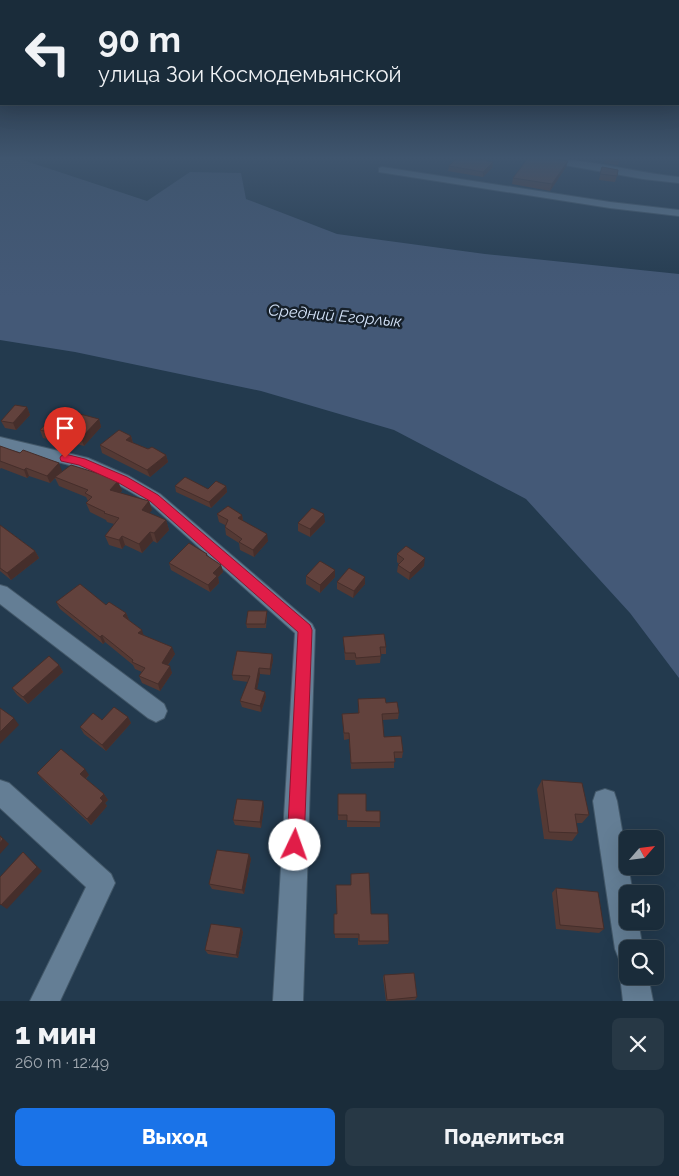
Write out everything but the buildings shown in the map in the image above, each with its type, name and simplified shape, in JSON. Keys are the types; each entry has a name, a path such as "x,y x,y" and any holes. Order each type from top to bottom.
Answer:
{"street":[{"path":"608,205 679,213"},
{"path":"0,442 82,462 123,480 154,498 305,630 288,1001"},
{"path":"0,593 156,711"},
{"path":"0,792 102,883 45,1001"},
{"path":"605,801 628,940"},
{"path":"635,985 638,1001"}],"water":[{"name":"Средний Егорлык","path":"0,205 261,205 337,234 485,254 679,274 679,678 630,613 526,499 394,430 261,391 75,352 0,340"}],"route":[{"path":"65,458 82,462 123,480 154,498 305,630 295,845"}]}
